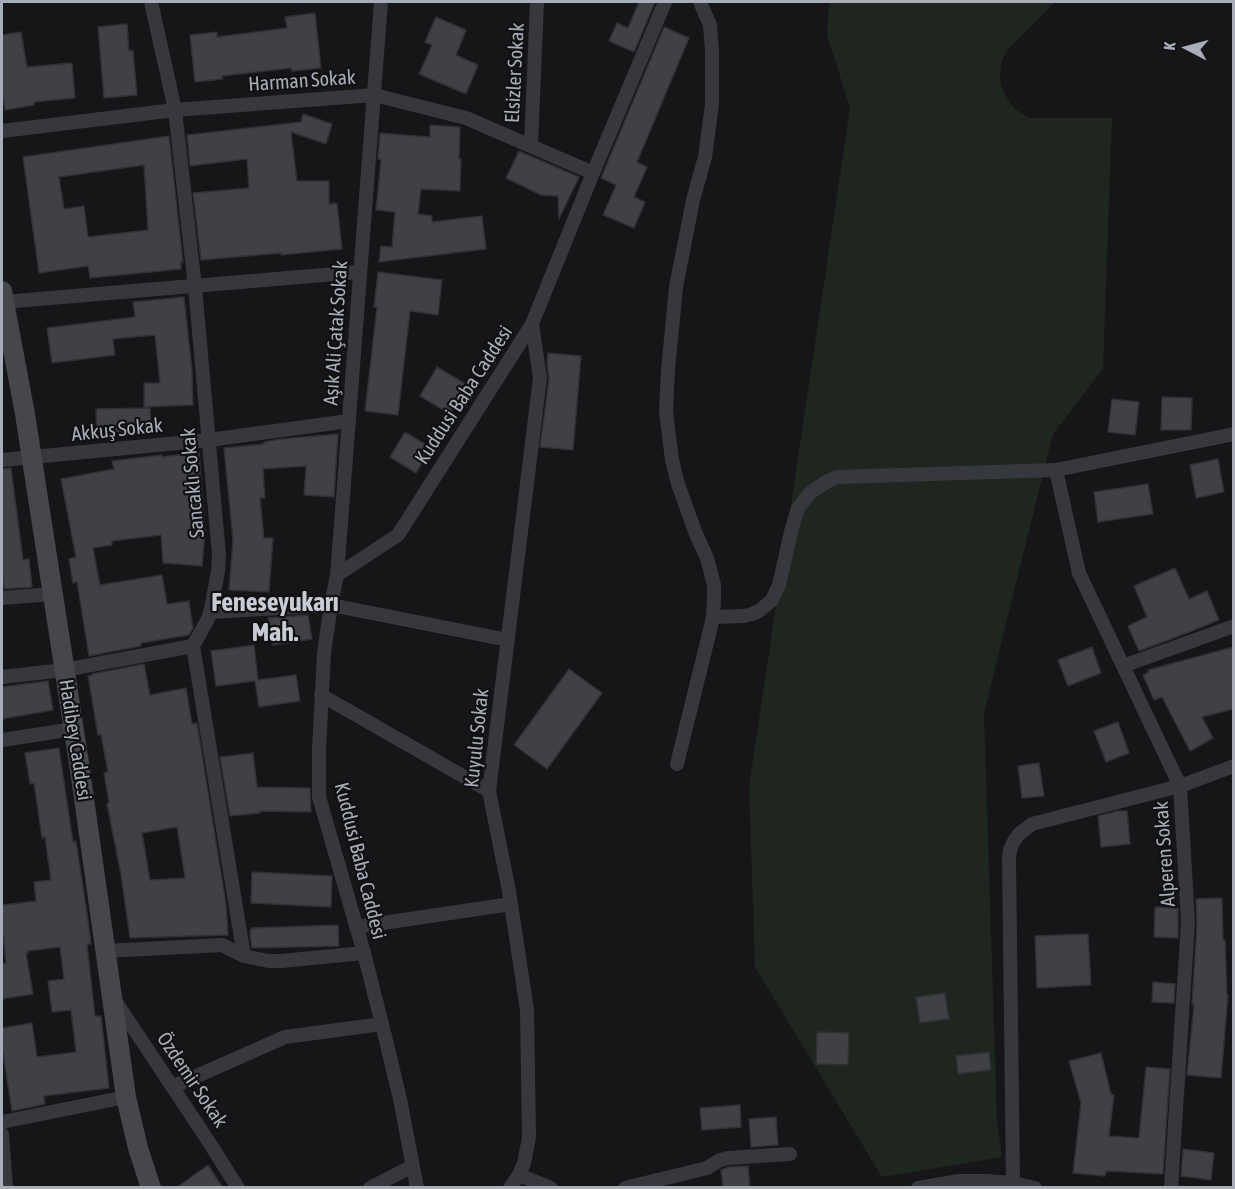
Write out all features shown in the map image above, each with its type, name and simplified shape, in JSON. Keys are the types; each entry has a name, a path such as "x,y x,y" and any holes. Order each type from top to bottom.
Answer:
{"main road":[{"name":"Hadibey Caddesi","path":"2,297 32,458 74,729 126,1097 138,1148 151,1188"}],"street":[{"name":"Sancaklı Sokak","path":"151,2 175,110 195,287 219,555 219,571 210,612 194,646"},
{"name":"Aşık Ali Çatak Sokak","path":"337,575 381,2"},
{"name":"Elsizler Sokak","path":"531,146 537,2"},
{"name":"Kuddusi Baba Caddesi","path":"417,1188 382,1024 319,797 324,653 337,575 398,535 532,324 665,2"},
{"path":"677,764 713,616 714,599 707,558 678,484 666,411 669,349 676,287 693,200 705,157 712,105 710,25 700,2"},
{"name":"Harman Sokak","path":"2,131 175,110 374,95 466,118 593,173"},
{"path":"2,297 195,287 359,272"},
{"name":"Kuyulu Sokak","path":"510,1188 524,1163 529,1137 527,1010 511,904 489,791 540,378 532,324"},
{"name":"Akkuş Sokak","path":"2,460 209,440 349,421"},
{"path":"713,616 752,614 772,600 779,585 798,508 811,492 837,477 1056,470 1233,434"},
{"name":"Alperen Sokak","path":"1056,470 1080,573 1180,786 1188,922 1171,1188"},
{"path":"2,598 52,594"},
{"path":"210,612 331,604 508,640"},
{"path":"1123,666 1233,626"},
{"path":"2,677 64,670 194,646 244,956"},
{"path":"321,695 489,791"},
{"path":"2,740 74,729"},
{"path":"1013,1183 1009,859 1014,841 1032,824 1180,786 1233,766"},
{"path":"356,927 511,904"},
{"path":"105,951 222,945 244,956 268,961 364,953"},
{"name":"Özdemir Sokak","path":"112,996 238,1188"},
{"path":"172,1087 285,1037 382,1024"},
{"path":"2,1122 126,1097"},
{"path":"2,1134 6,1188"},
{"path":"625,1188 707,1168 728,1158 790,1154"},
{"path":"370,1188 413,1166"},
{"path":"519,1175 551,1188"},
{"path":"918,1188 959,1181 1013,1183 1035,1188"}],"shaded area":[{"path":"829,2 1055,2 1009,48 1004,56 1000,75 1004,93 1014,108 1028,118 1112,118 1103,369 1053,434 984,713 997,1120 1002,1157 882,1177 755,967 749,787 850,108 827,35"}],"building":[{"path":"639,2 655,2 634,52 609,41 617,23 628,28"},
{"path":"315,13 321,68 292,71 291,68 222,76 223,79 195,82 190,35 217,32 217,37 287,28 285,17"},
{"path":"436,17 466,30 456,55 478,65 466,94 419,74 432,45 425,42"},
{"path":"127,24 129,51 133,50 137,95 104,98 98,27"},
{"path":"664,27 689,38 637,162 647,167 634,197 645,202 634,228 603,215 616,185 601,178"},
{"path":"21,32 27,67 72,63 75,98 34,102 34,105 5,110 2,92 2,35"},
{"path":"303,114 332,124 326,144 291,132 297,181 329,181 329,204 337,203 342,249 201,260 193,193 249,188 247,159 190,166 187,135 301,122"},
{"path":"430,125 460,127 460,191 421,189 418,214 432,216 432,222 482,216 486,249 379,262 381,246 392,247 395,212 376,210 381,160 378,159 380,133 430,137"},
{"path":"169,136 183,262 181,262 181,269 90,278 88,266 39,273 23,157","holes":["144,165 148,230 88,237 84,206 64,209 59,177"]},
{"path":"519,151 579,177 559,219 558,196 541,195 506,178"},
{"path":"378,272 442,280 438,315 410,311 398,415 365,411 377,307 374,307"},
{"path":"184,297 192,370 193,405 144,407 144,383 160,383 155,335 113,339 115,355 52,363 47,328 135,317 133,302"},
{"path":"548,353 581,356 573,450 540,447 549,379"},
{"path":"437,367 467,385 450,414 420,396"},
{"path":"1162,397 1192,398 1191,430 1161,430"},
{"path":"1112,399 1139,402 1135,435 1108,432"},
{"path":"150,408 151,434 97,435 96,409"},
{"path":"405,432 431,448 416,473 390,457"},
{"path":"338,434 334,497 304,495 306,466 263,469 265,498 260,498 264,538 273,538 269,592 229,590 233,540 224,448 264,444 264,442 281,439"},
{"path":"199,452 205,532 202,566 163,563 161,535 112,541 112,545 93,548 100,585 162,575 167,604 189,601 193,628 189,635 141,643 141,646 89,656 77,582 73,583 69,559 76,557 61,479 114,469 112,461"},
{"path":"1218,459 1224,492 1196,498 1190,465"},
{"path":"11,468 23,560 29,559 32,587 4,589 2,469"},
{"path":"1148,484 1153,514 1098,522 1094,492"},
{"path":"1175,568 1189,599 1207,591 1219,620 1139,651 1128,626 1147,617 1134,586"},
{"path":"308,615 312,639 273,645 268,618"},
{"path":"254,645 258,680 296,675 300,701 259,707 255,681 216,686 211,651"},
{"path":"1092,647 1101,673 1068,686 1058,660"},
{"path":"1233,647 1233,709 1202,717 1213,738 1190,751 1162,697 1154,700 1143,675 1149,672 1148,670"},
{"path":"144,664 150,695 186,688 192,724 197,723 226,904 228,935 130,938 107,804 109,803 104,773 108,772 101,735 98,735 88,676","holes":["177,827 185,878 150,880 142,833"]},
{"path":"569,669 602,693 547,769 514,745"},
{"path":"48,681 53,710 2,719 2,687"},
{"path":"1118,722 1129,753 1106,762 1094,731"},
{"path":"59,748 73,842 76,841 87,913 91,944 87,944 95,1016 101,1016 109,1088 44,1096 45,1104 12,1111 2,1047 2,1028 32,1023 37,1057 76,1052 71,1010 52,1012 48,981 64,979 60,947 28,951 26,953 33,994 2,999 2,964 6,963 2,935 2,905 36,901 34,882 51,880 34,783 30,784 25,753"},
{"path":"253,753 257,787 310,788 311,812 260,811 260,813 230,816 220,757"},
{"path":"1039,763 1044,796 1022,798 1018,766"},
{"path":"1127,811 1130,844 1101,847 1098,816"},
{"path":"252,872 332,876 331,907 251,903"},
{"path":"1222,898 1228,995 1221,1078 1187,1075 1194,1005 1192,1004 1197,923 1196,899"},
{"path":"1155,907 1178,908 1178,938 1154,937"},
{"path":"338,925 339,946 252,948 251,928"},
{"path":"1088,934 1091,985 1037,988 1035,936"},
{"path":"1153,982 1175,984 1174,1003 1152,1002"},
{"path":"945,993 949,1019 920,1023 916,997"},
{"path":"817,1032 849,1033 848,1065 816,1064"},
{"path":"989,1052 991,1070 958,1074 956,1056"},
{"path":"1101,1053 1111,1094 1114,1095 1109,1136 1139,1138 1146,1067 1170,1069 1163,1174 1106,1171 1105,1176 1073,1173 1081,1103 1069,1061"},
{"path":"740,1105 741,1127 702,1130 700,1108"},
{"path":"776,1117 778,1145 751,1147 749,1119"},
{"path":"1183,1149 1214,1153 1211,1180 1181,1176"},
{"path":"208,1165 223,1188 176,1188"},
{"path":"748,1166 750,1188 723,1188 721,1170"}],"district":[{"name":"Feneseyukarı Mah.","path":"275,618"}]}
